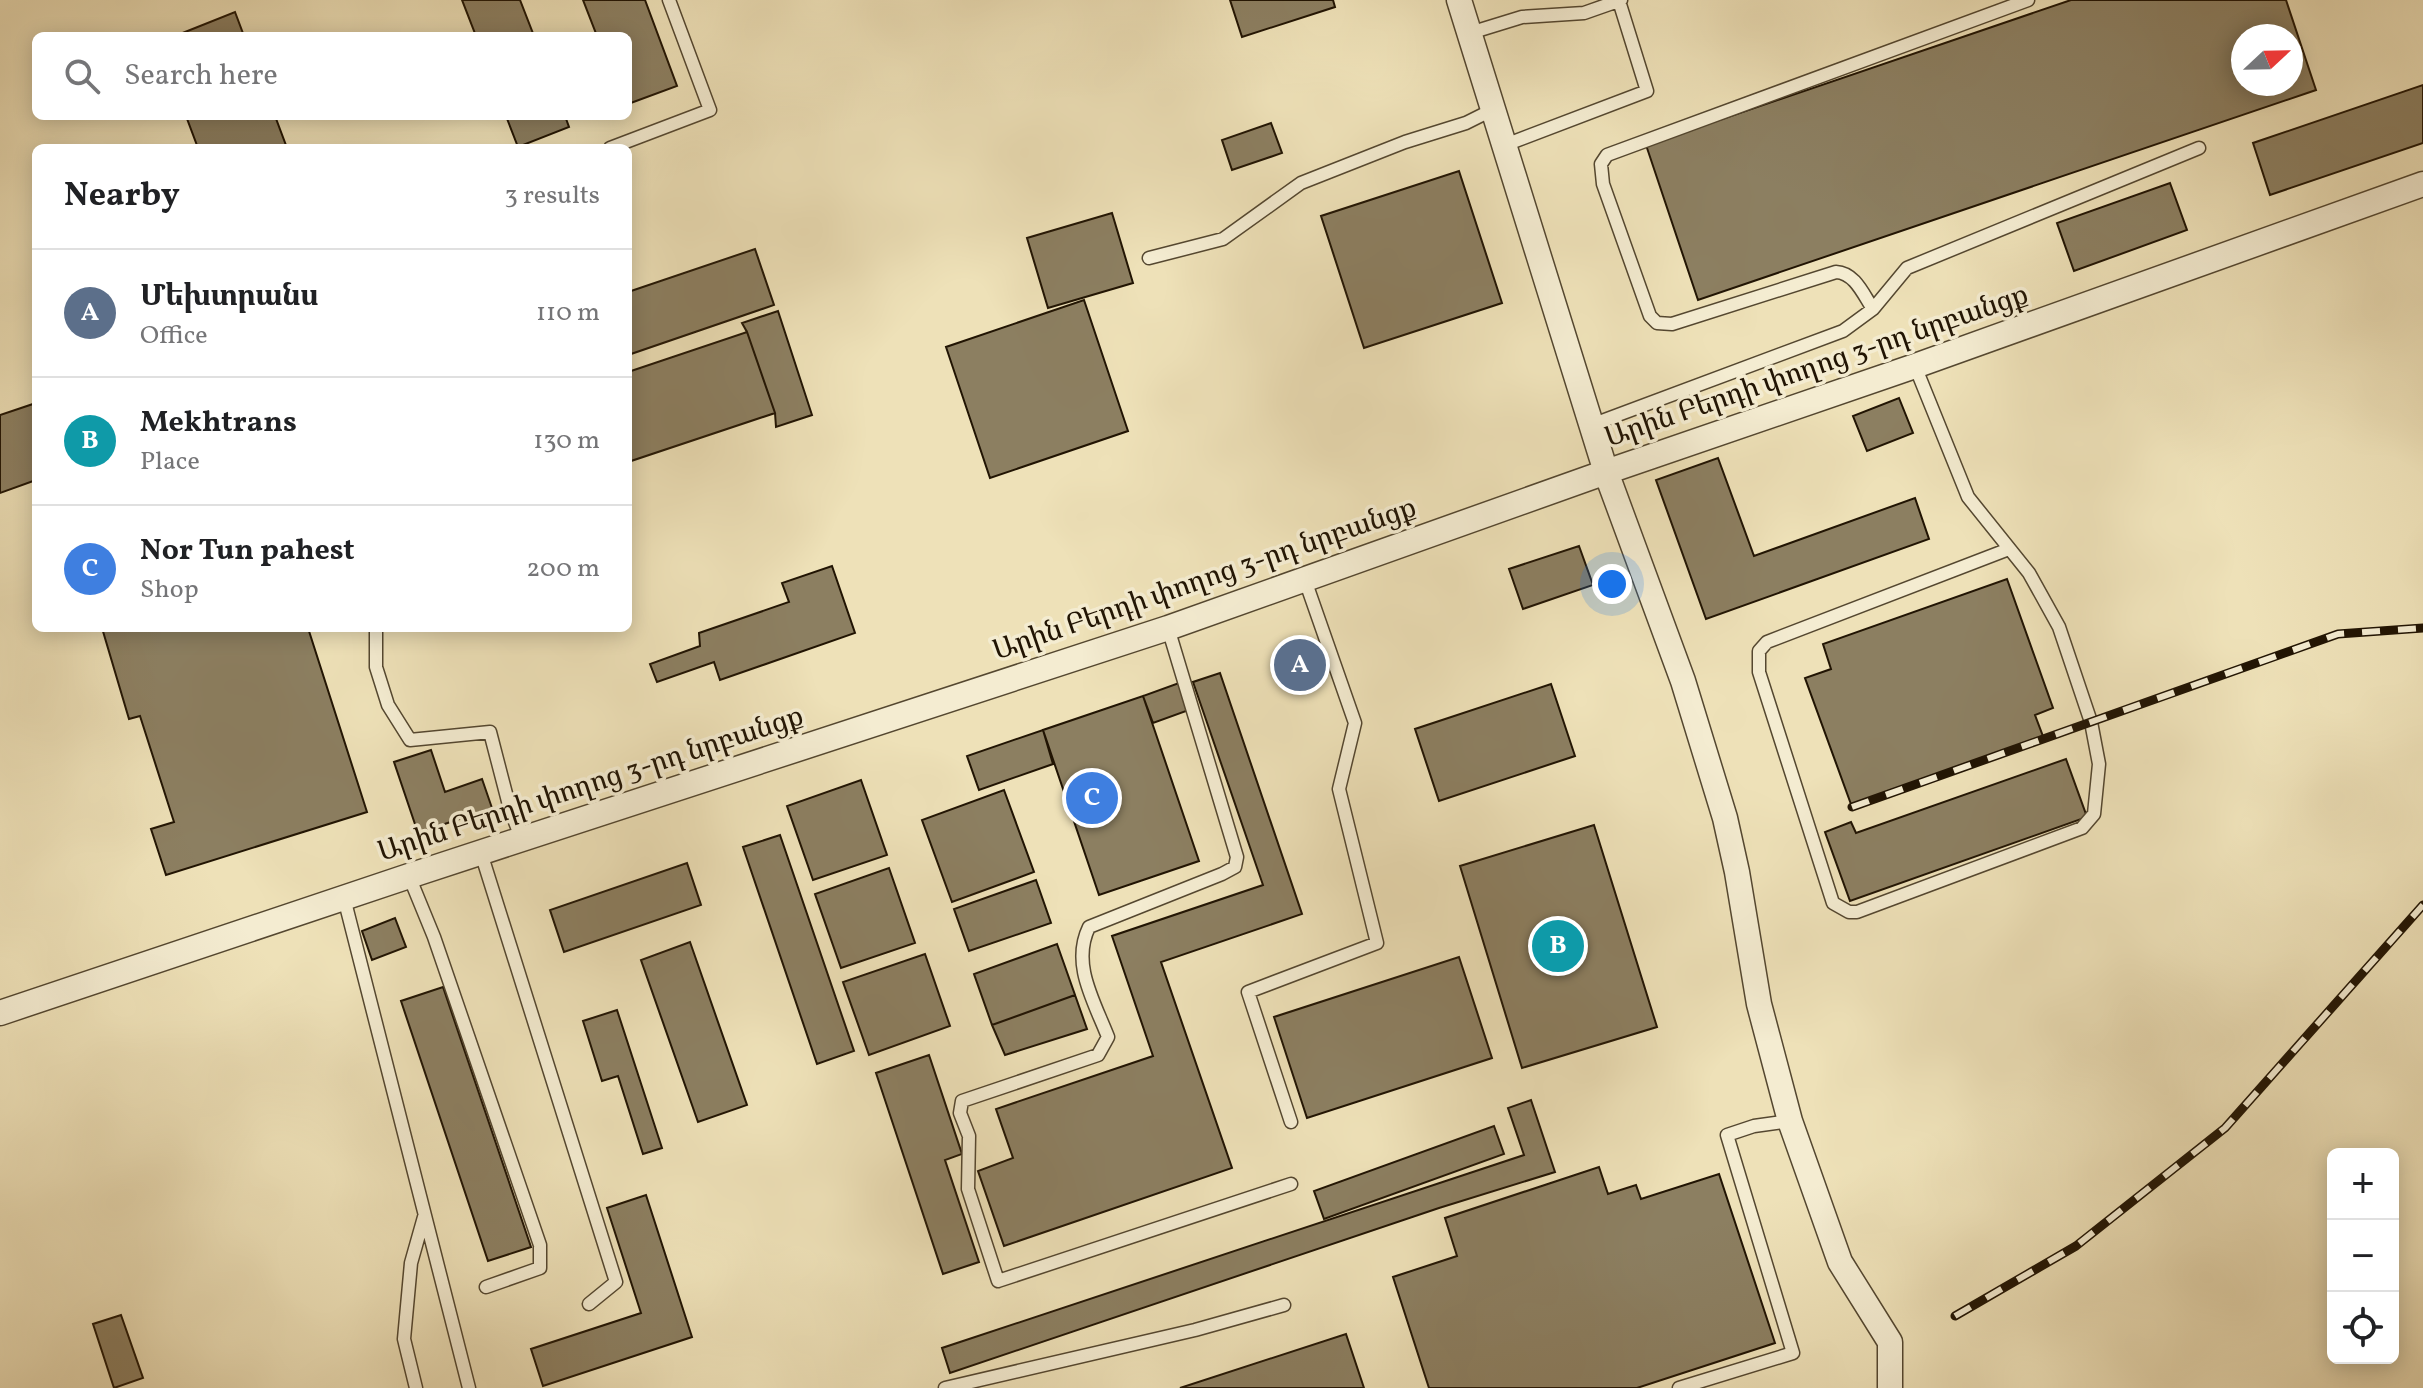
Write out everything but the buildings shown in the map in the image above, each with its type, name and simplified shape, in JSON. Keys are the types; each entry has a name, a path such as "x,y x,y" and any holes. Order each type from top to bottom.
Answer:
{"street":[{"path":"1459,0 1606,472 1683,681 1725,818 1759,1004 1790,1121 1840,1262 1890,1342 1890,1388"},
{"name":"Արին Բերդի փողոց 3-րդ նրբանցք","path":"0,1013 1168,628 2423,184"}],"lane":[{"path":"621,144 710,110 669,0"},
{"path":"1470,33 1522,17 1584,13 1620,0 1647,91 1505,145"},
{"path":"1873,309 1852,278 1845,272 1836,272 1672,324 1657,323 1650,316 1603,184 1601,164 1607,155 2028,0"},
{"path":"1149,258 1223,239 1301,183 1405,142 1466,123 1494,109"},
{"path":"1591,425 1843,331 1873,309 1907,268 2199,148"},
{"path":"1915,366 1968,497 2029,573 2059,627 2091,722 2099,764 2094,814 2082,828 1857,912 1849,912 1833,903 1759,672 1759,651 1767,642 2009,549"},
{"path":"1291,1122 1248,992 1377,943 1339,789 1355,723 1305,580"},
{"path":"1168,628 1237,857 1235,867 1089,927 1082,942 1081,965 1108,1037 1098,1055 962,1101 960,1113 969,1136 968,1189 998,1281 1291,1184"},
{"path":"376,632 376,667 388,705 410,740 490,732 510,809 522,840"},
{"path":"481,853 616,1282 589,1304"},
{"path":"409,876 434,937 540,1245 540,1268 486,1287"},
{"path":"344,898 469,1388"},
{"path":"1679,1388 1793,1353 1727,1135 1754,1126 1790,1121"},
{"path":"416,1388 404,1339 411,1263 425,1214"},
{"path":"945,1388 1195,1330 1284,1305"}],"railway":[{"path":"1852,807 2338,634 2423,628"},
{"path":"1955,1316 2076,1246 2225,1128 2423,905"}],"place":[{"name":"Մեխտրանս","path":"1300,665"},
{"name":"Nor Tun pahest","path":"1092,798"},
{"name":"Mekhtrans","path":"1558,946"}]}
